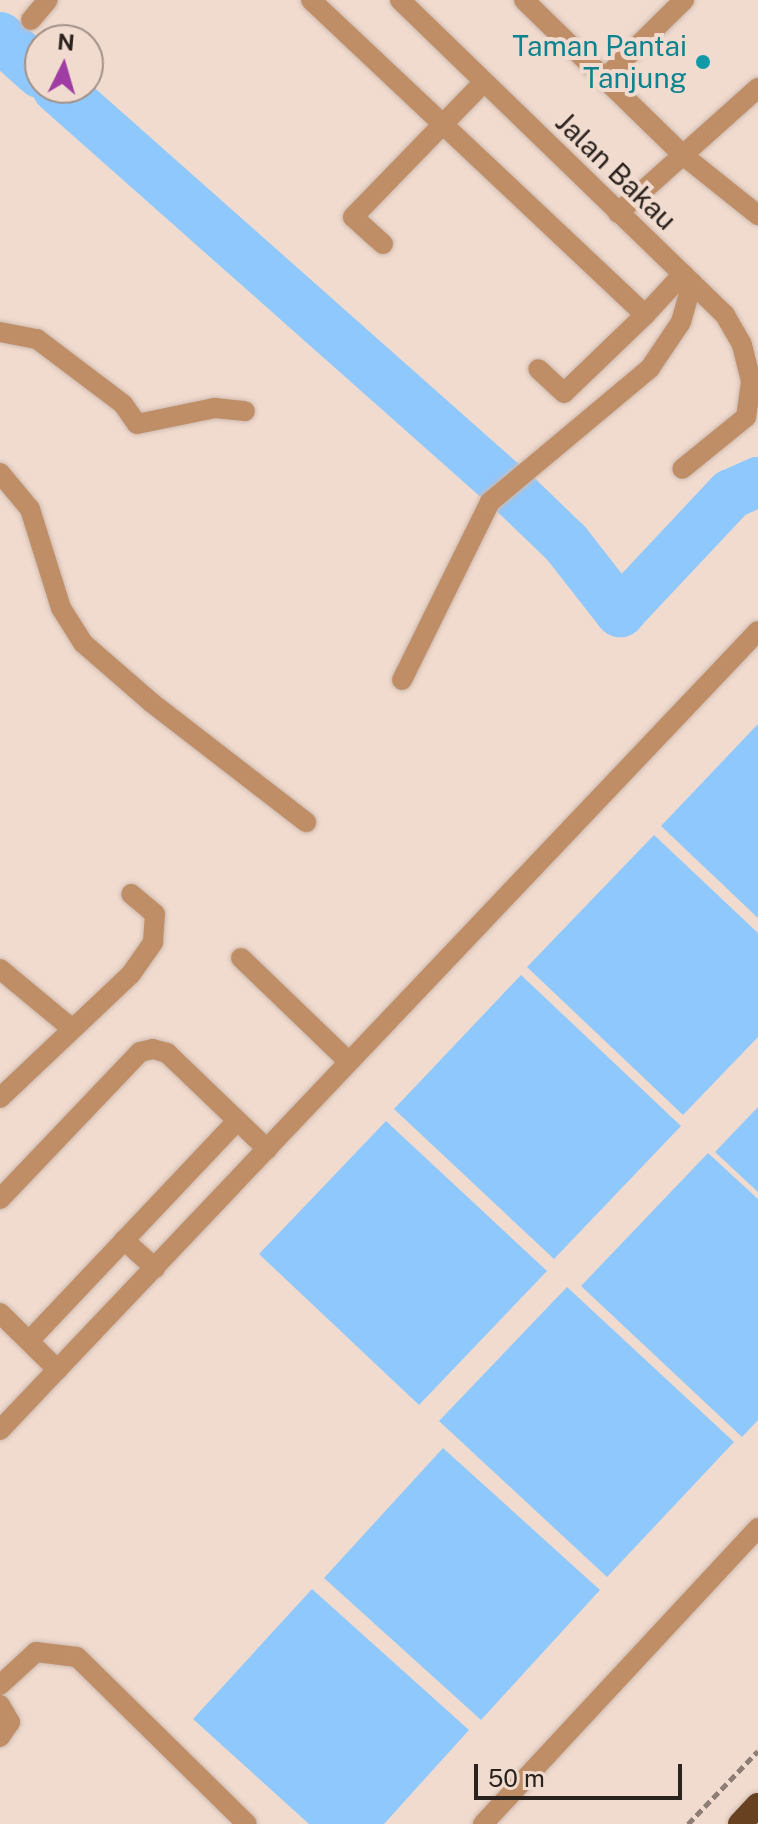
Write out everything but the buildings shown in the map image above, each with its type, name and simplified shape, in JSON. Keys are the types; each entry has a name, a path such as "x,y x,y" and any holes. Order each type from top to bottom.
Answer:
{"highway":[{"path":"740,1824 758,1805"}],"street":[{"path":"31,20 48,0"},
{"path":"311,0 645,315"},
{"name":"Jalan Bakau","path":"400,0 725,315 742,345 751,382 746,417 682,469"},
{"path":"524,0 684,156 758,215"},
{"path":"603,80 684,0"},
{"path":"383,244 353,217 483,83"},
{"path":"618,213 758,88"},
{"path":"538,369 564,393 688,278"},
{"path":"402,680 495,497 650,368 681,322 688,278"},
{"path":"0,332 37,339 123,404 137,424 215,408 245,411"},
{"path":"0,473 30,509 61,608 83,643 152,703 306,822"},
{"path":"0,1430 758,631"},
{"path":"0,1098 131,974 157,933 155,914 131,894"},
{"path":"241,958 348,1061"},
{"path":"0,969 71,1028"},
{"path":"0,1199 140,1052 167,1053 267,1149"},
{"path":"29,1341 237,1121"},
{"path":"124,1240 155,1268"},
{"path":"0,1313 58,1370"},
{"path":"483,1824 758,1528"},
{"path":"0,1685 36,1652 77,1657 247,1824"},
{"path":"0,1705 10,1722 0,1737"}],"path":[{"path":"688,1824 758,1751"}],"water":[{"path":"758,724 758,918 661,826"},
{"path":"654,835 758,933 758,1037 683,1115 527,967"},
{"path":"521,975 681,1126 554,1259 394,1109"},
{"path":"758,1107 758,1192 715,1152"},
{"path":"386,1121 547,1271 419,1405 259,1254"},
{"path":"708,1153 758,1199 758,1420 742,1437 581,1286"},
{"path":"567,1287 734,1442 607,1577 439,1421"},
{"path":"443,1448 600,1590 481,1720 324,1578"},
{"path":"312,1589 469,1730 384,1824 309,1824 193,1719"}],"waterway":[{"path":"0,37 24,59"},
{"path":"75,104 515,494 566,543 620,612 731,494 758,482"}],"place":[{"name":"Taman Pantai Tanjung","path":"703,62"}]}
